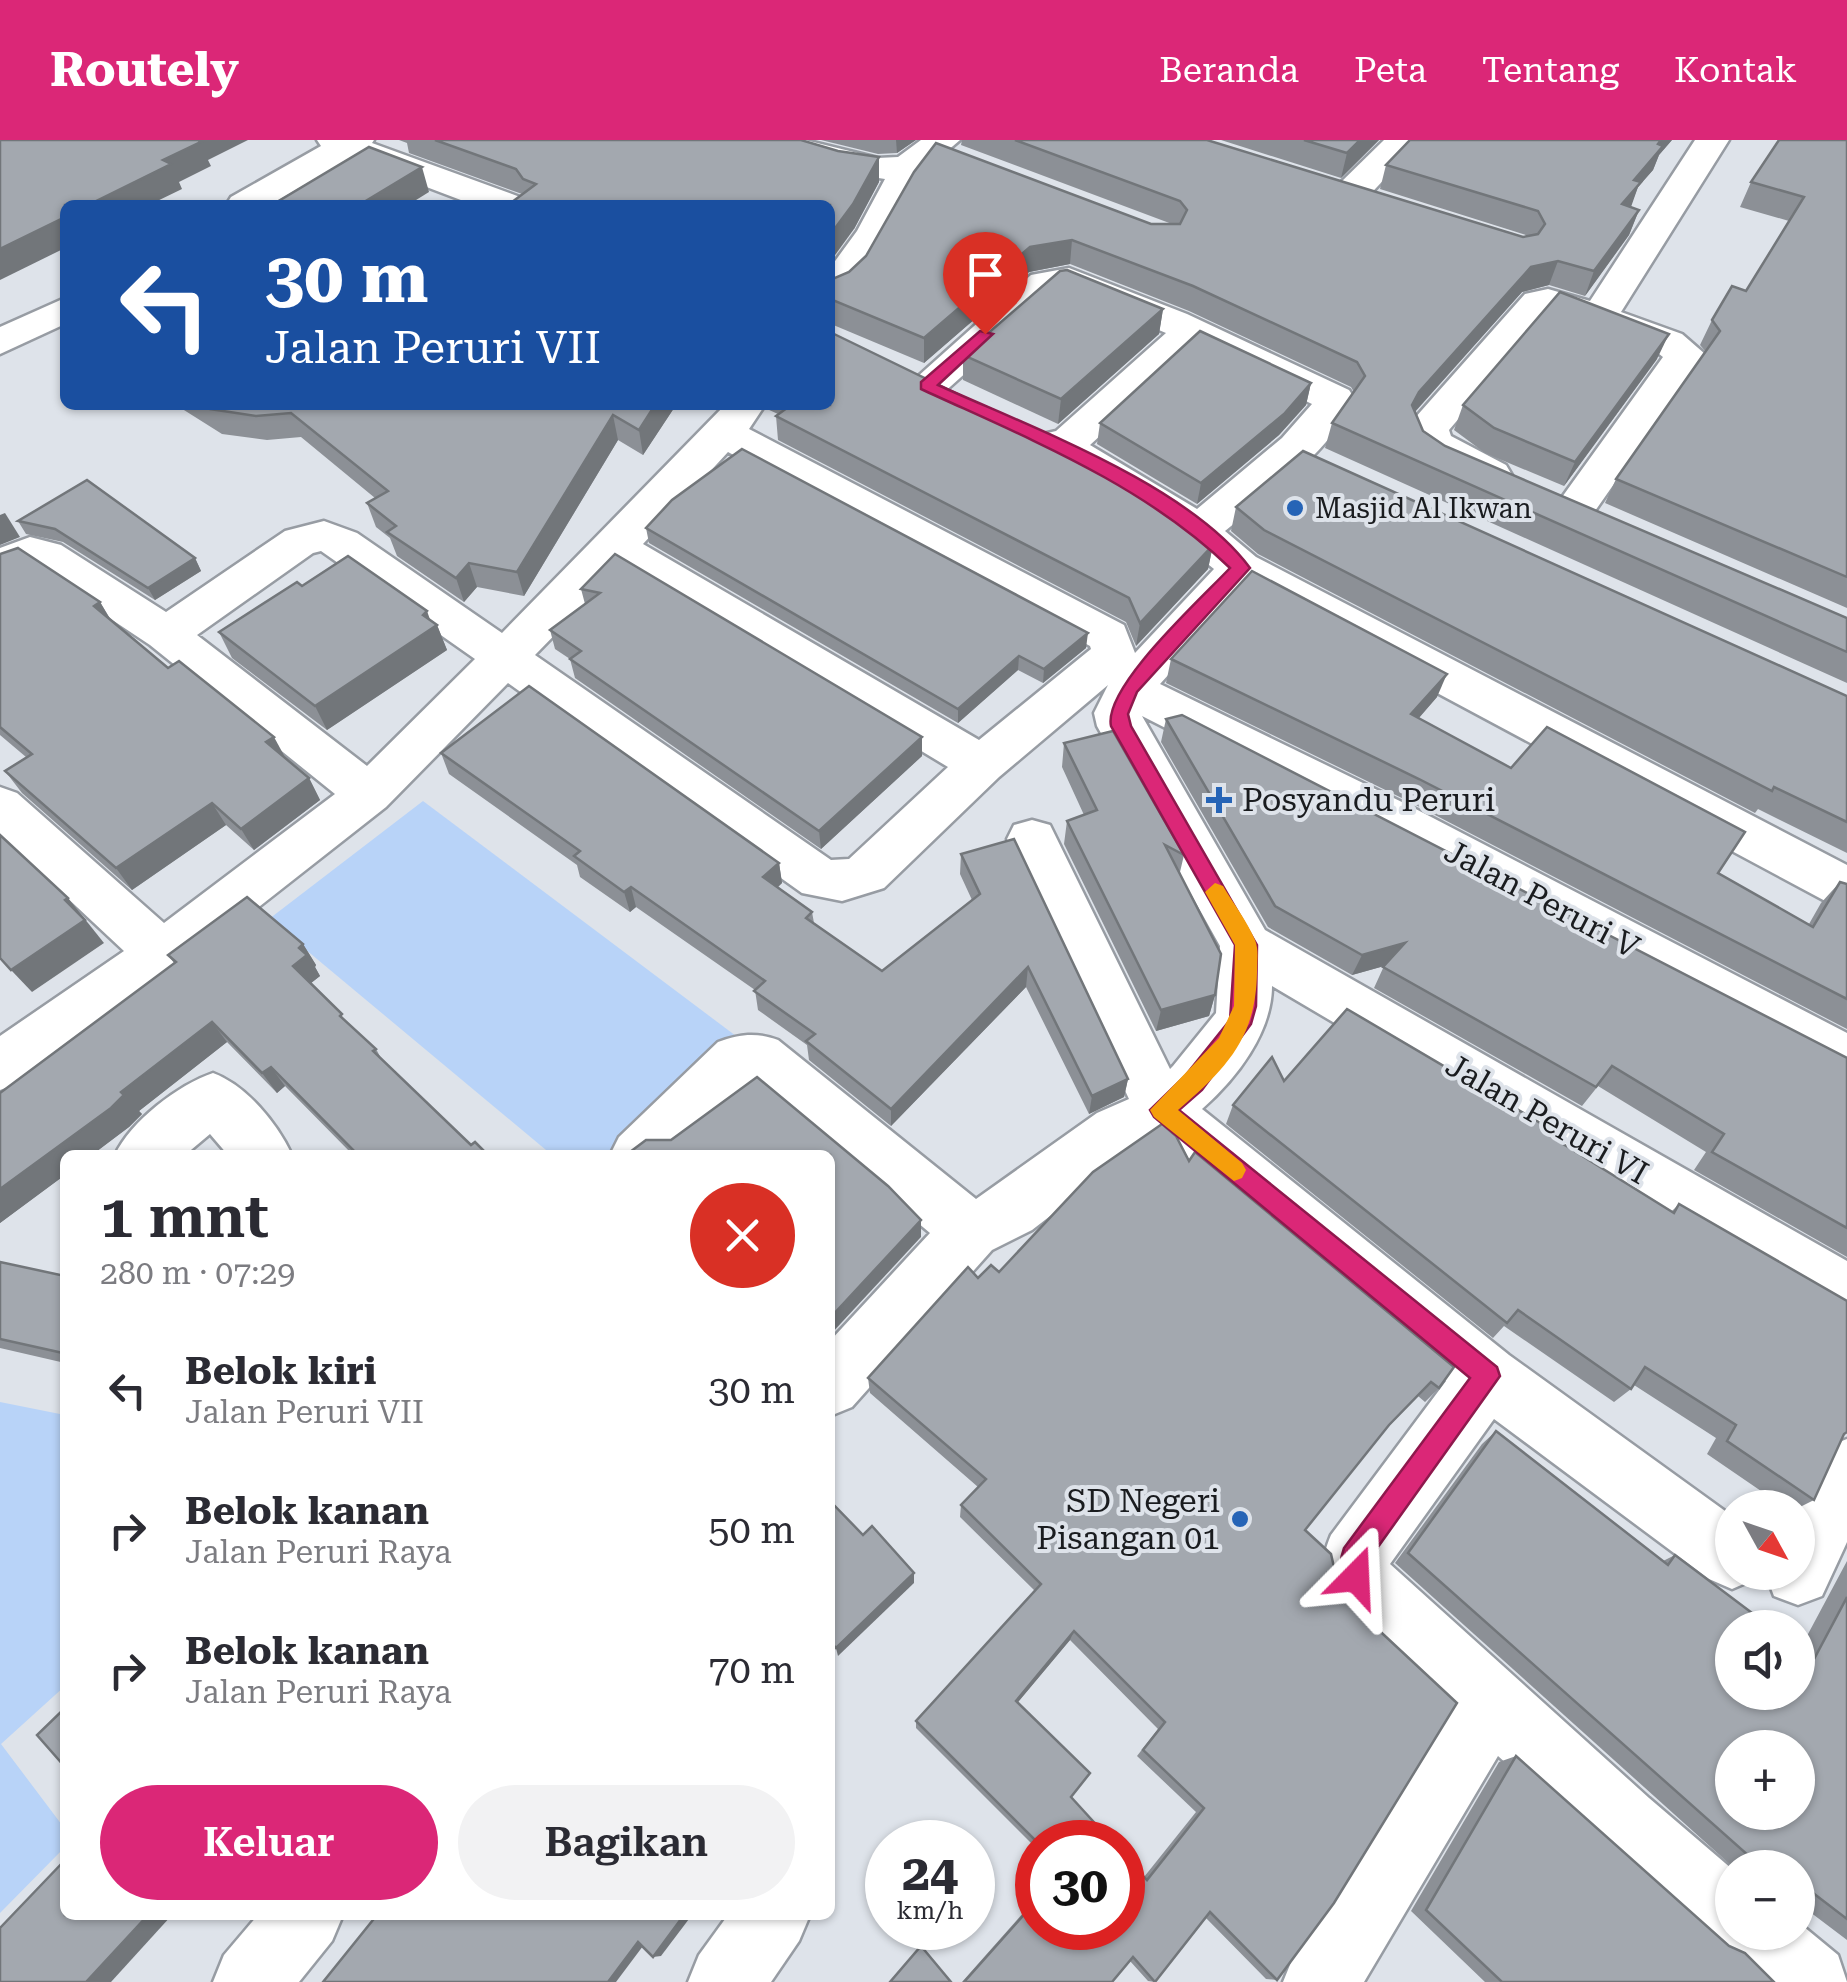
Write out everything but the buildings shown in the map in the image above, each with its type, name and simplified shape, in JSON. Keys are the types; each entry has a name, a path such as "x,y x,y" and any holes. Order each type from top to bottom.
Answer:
{"street":[{"path":"770,140 865,167 937,154"},
{"path":"1386,207 1334,191 1404,140"},
{"path":"1599,317 1712,140"},
{"path":"252,200 346,142 494,200"},
{"path":"835,286 937,154"},
{"path":"279,184 318,200"},
{"path":"927,386 1044,283 1069,279 1329,393 1335,399 1332,410 1308,460 1200,529"},
{"path":"1548,300 1599,317 1668,342 1684,354 1561,506 1453,458 1432,444 1428,428 1538,302 1548,300"},
{"path":"0,342 60,312"},
{"path":"1062,448 1191,331"},
{"path":"0,1066 162,954 370,794 504,656 610,527 726,414 1108,636 1114,648 1110,658 982,764 866,874 842,882 820,879 504,656 342,543 324,536 300,542 166,634"},
{"path":"1012,425 1148,494 1200,529 1240,568 1847,889"},
{"path":"610,527 982,764"},
{"path":"0,565 30,552 46,555 166,634 370,794"},
{"path":"835,1380 970,1231 1010,1211 1117,1131 1162,1110 1194,1083 1240,1024 1245,1006 1246,945 1121,726 1118,714 1128,689 1240,568"},
{"name":"Jalan Peruri V","path":"1128,689 1390,819 1847,1060"},
{"path":"0,806 162,954"},
{"path":"1032,839 1162,1110 1488,1376 1715,1543"},
{"name":"Jalan Peruri VI","path":"1246,945 1847,1294"},
{"path":"644,1150 737,1059 759,1057 970,1231"},
{"path":"150,1150 213,1097 259,1150"},
{"path":"1488,1376 1354,1558 1356,1577 1490,1703 1715,1901"},
{"path":"1815,1536 1847,1471"},
{"path":"1321,1982 1490,1703"},
{"path":"251,1982 302,1920"},
{"path":"726,1982 769,1920"},
{"path":"1773,1950 1811,1982"}],"shaded area":[{"path":"423,801 740,1039 622,1150 546,1150 269,919"},
{"path":"0,1402 60,1414 60,1691 1,1744 60,1822 60,1852 0,1913"}],"slow traffic":[{"path":"1215,892 1246,945 1245,1006 1240,1024 1227,1044 1194,1083 1162,1110 1234,1170"}],"place":[{"name":"Masjid Al Ikwan","path":"1295,508"},
{"name":"Posyandu Peruri","path":"1219,800"},
{"name":"SD Negeri Pisangan 01","path":"1240,1519"}],"route":[{"path":"985,334 926,386 1062,448 1148,494 1200,529 1240,568 1128,689 1118,714 1121,726 1246,945 1245,1006 1240,1024 1194,1083 1162,1110 1488,1376 1354,1558 1356,1577"}]}
